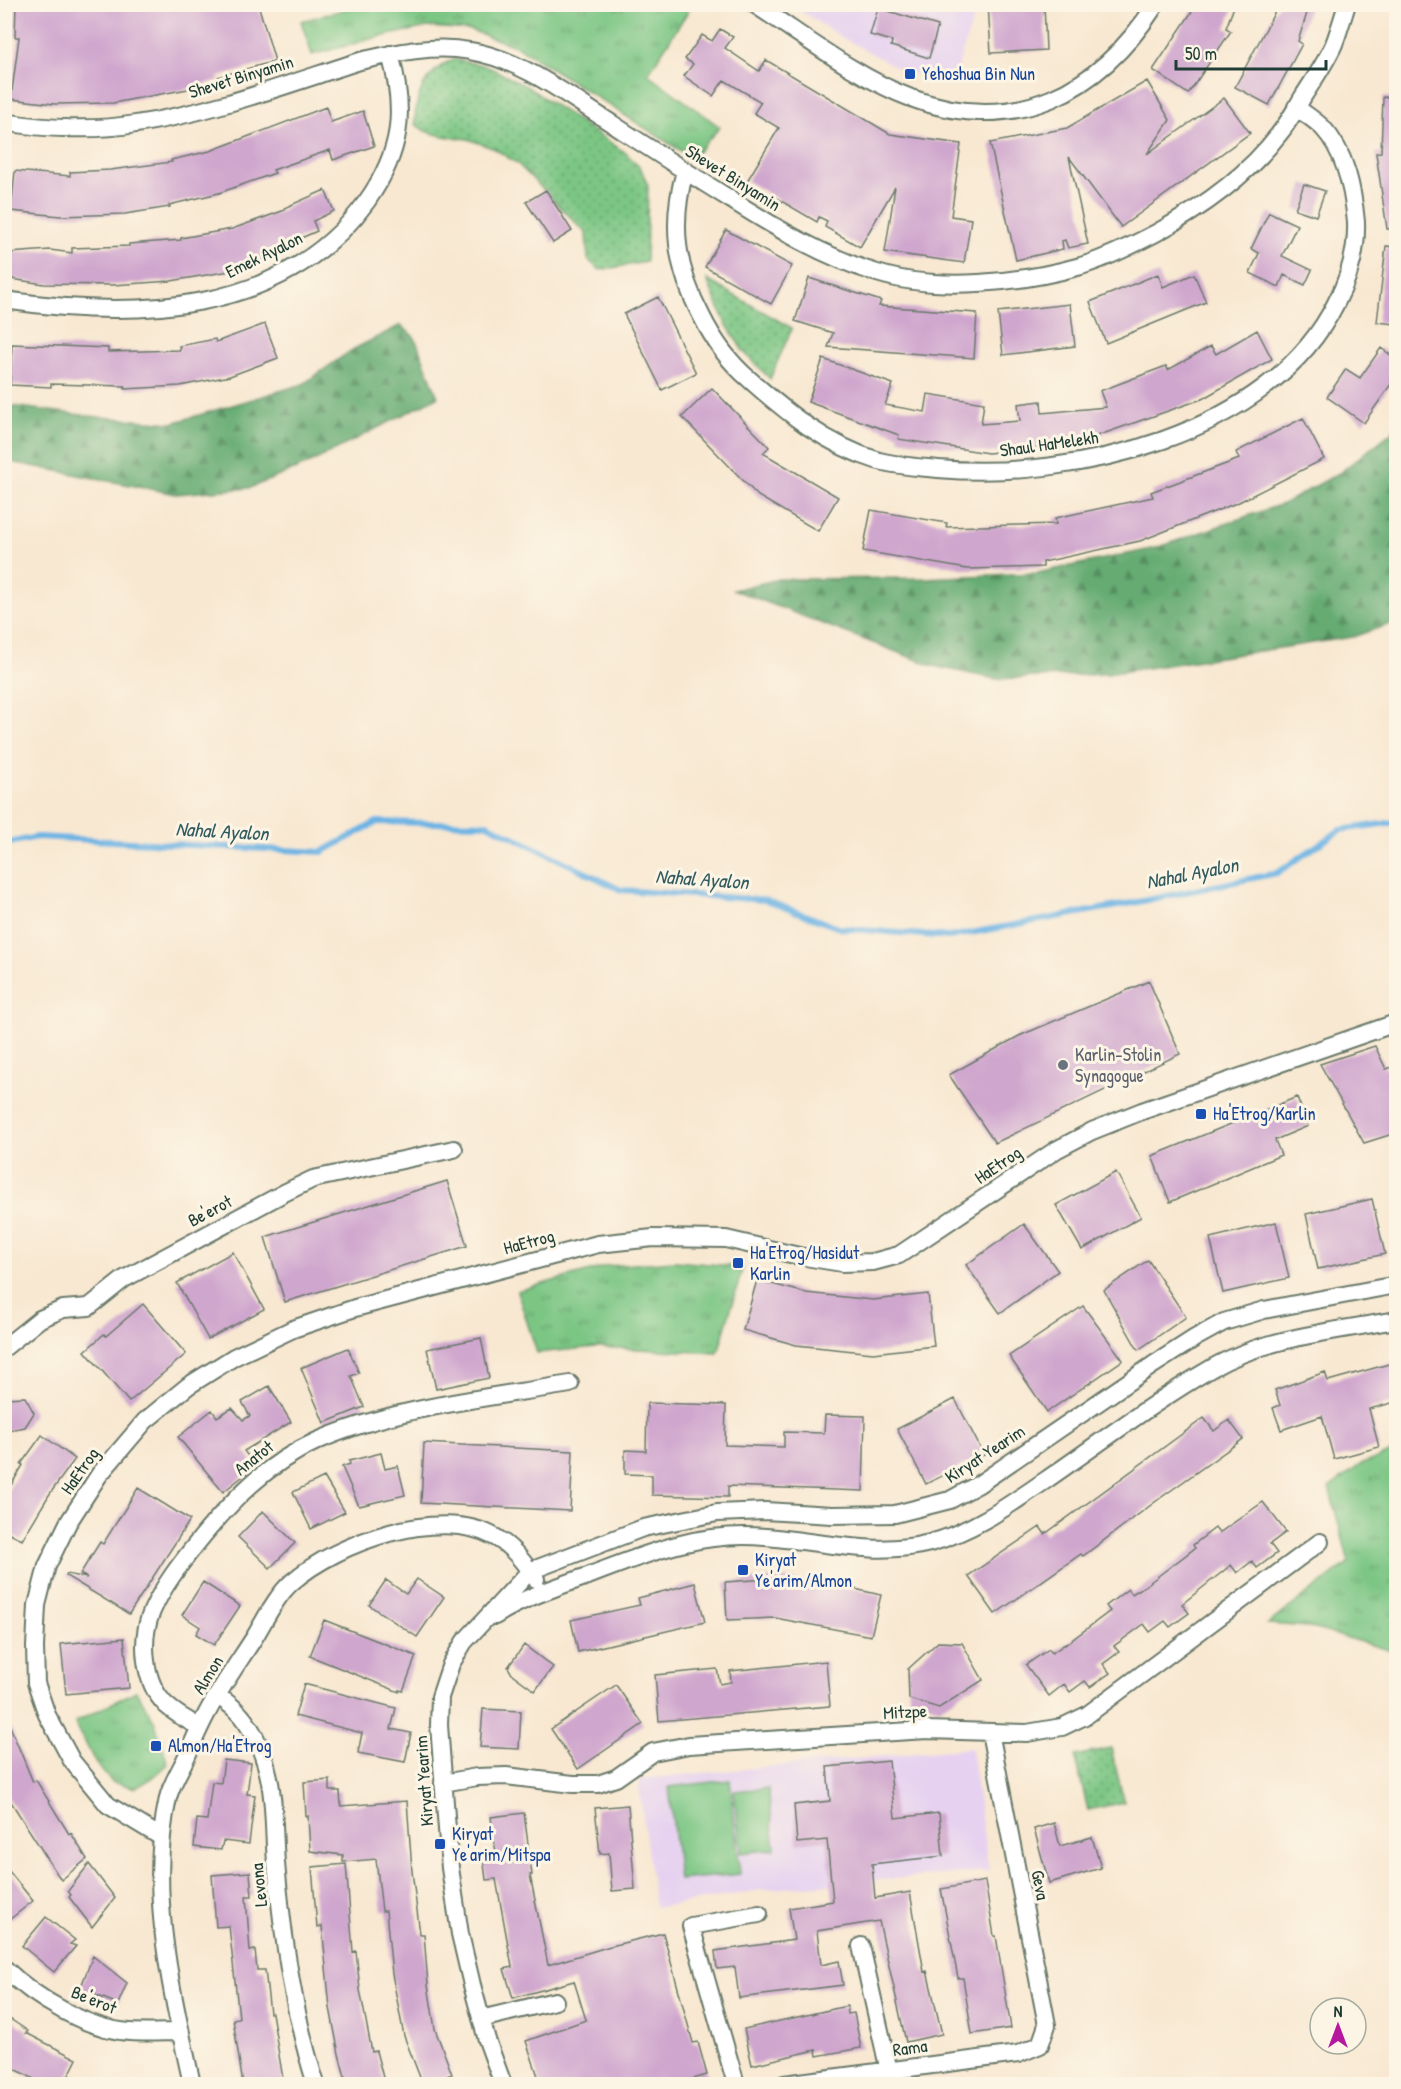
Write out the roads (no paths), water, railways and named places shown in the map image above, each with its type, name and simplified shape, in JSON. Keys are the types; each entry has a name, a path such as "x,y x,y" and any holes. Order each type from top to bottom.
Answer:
{"street":[{"path":"754,4 850,66 910,98 940,107 966,111 996,111 1023,108 1050,100 1078,87 1105,66 1130,40 1156,4"},
{"name":"Shevet Binyamin","path":"4,122 97,128 134,125 172,118 390,54 430,48 473,51 495,57 547,82 779,230 851,265 879,274 940,283 1005,280 1081,266 1118,253 1163,229 1234,182 1281,133 1319,73 1334,43 1347,4"},
{"name":"Emek Ayalon","path":"4,300 97,310 137,310 179,305 219,298 262,283 299,264 329,243 353,220 386,169 396,144 399,111 396,78 390,54"},
{"name":"Shaul HaMelekh","path":"685,171 679,192 676,228 685,282 714,340 737,369 770,398 801,423 838,445 878,460 912,467 960,471 1037,470 1112,455 1152,444 1198,426 1241,403 1280,376 1303,354 1326,324 1352,265 1356,236 1354,202 1347,171 1335,146 1323,129 1296,107"},
{"name":"HaEtrog","path":"160,1837 108,1805 72,1761 47,1715 36,1683 35,1636 37,1605 47,1566 68,1523 99,1475 145,1421 188,1386 234,1357 292,1329 355,1308 598,1244 653,1238 726,1239 799,1256 842,1263 873,1262 899,1255 1056,1150 1092,1131 1396,1023"},
{"name":"Be'erot","path":"4,1348 40,1319 63,1310 89,1307 124,1279 313,1179 454,1149"},
{"name":"Kiryat Yearim","path":"503,2085 481,2019 460,1934 450,1868 439,1725 440,1697 451,1664 464,1642 530,1571 643,1528 689,1518 765,1511 832,1515 895,1514 950,1500 979,1484 1152,1365 1224,1322 1264,1310 1396,1285"},
{"name":"Kiryat Yearim","path":"482,1624 506,1608 671,1545 708,1538 762,1536 866,1549 898,1549 964,1532 997,1514 1172,1394 1238,1354 1273,1343 1396,1320"},
{"name":"Anatot","path":"200,1727 183,1718 165,1703 152,1683 146,1659 146,1633 152,1611 178,1567 216,1520 256,1478 286,1456 318,1441 366,1424 427,1409 570,1384"},
{"name":"Almon","path":"192,2085 169,1976 163,1917 160,1837 169,1794 200,1727 271,1611 291,1583 329,1557 378,1535 442,1524 468,1527 494,1536 512,1549 545,1592"},
{"name":"Mitzpe","path":"443,1783 477,1777 506,1776 573,1784 598,1784 616,1778 653,1752 689,1745 927,1730 1027,1733 1062,1727 1087,1715 1320,1542"},
{"name":"Levona","path":"218,1696 230,1703 247,1724 258,1742 267,1767 271,1788 277,1873 295,2007 316,2085"},
{"name":"Geva","path":"990,1732 1047,2025 1040,2045"},
{"path":"736,2085 691,1926 759,1914"},
{"path":"861,1946 889,2071"},
{"name":"Be'erot","path":"4,1968 33,1992 67,2012 97,2025 128,2032 181,2032"},
{"path":"481,2019 555,2001"},
{"name":"Rama","path":"784,2085 1018,2054 1040,2045"}],"waterway":[{"name":"Nahal Ayalon","path":"4,844 37,837 322,852 377,822 487,824 621,890 765,900 839,928 949,937 1133,903 1277,873 1340,830 1396,822"}],"place":[{"name":"Yehoshua Bin Nun","path":"910,74"},
{"name":"Karlin-Stolin Synagogue","path":"1063,1065"},
{"name":"Ha'Etrog/Karlin","path":"1201,1114"},
{"name":"Ha'Etrog/Hasidut Karlin","path":"738,1263"},
{"name":"Kiryat Ye'arim/Almon","path":"743,1570"},
{"name":"Almon/Ha'Etrog","path":"156,1746"},
{"name":"Kiryat Ye'arim/Mitspa","path":"440,1844"}]}
